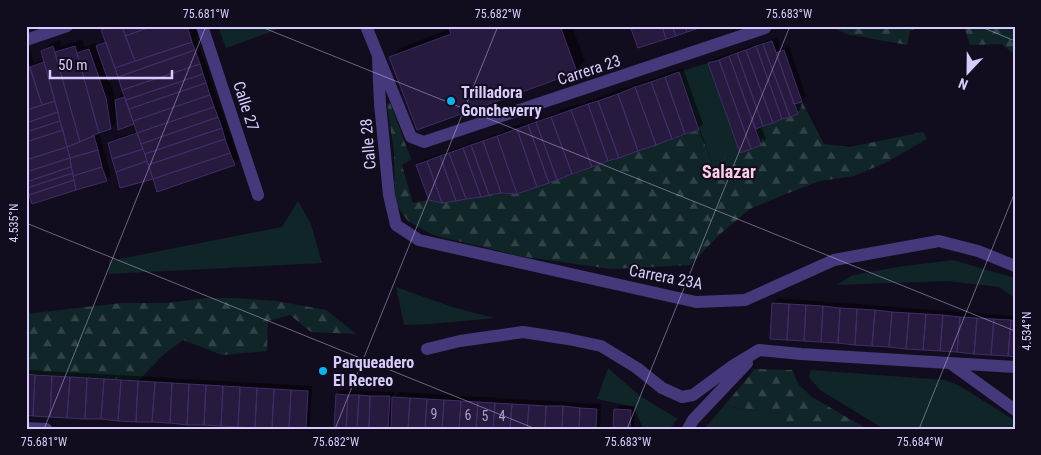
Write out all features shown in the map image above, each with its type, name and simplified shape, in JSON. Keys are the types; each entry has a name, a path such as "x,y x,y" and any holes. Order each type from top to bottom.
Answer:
{"street":[{"path":"26,40 67,26"},
{"name":"Calle 27","path":"202,26 258,195"},
{"name":"Calle 28","path":"366,26 411,138 424,142"},
{"name":"Carrera 23","path":"424,142 764,28"},
{"name":"Calle 28","path":"378,59 380,104 389,196 396,225"},
{"name":"Carrera 23A","path":"396,225 419,240 696,302 744,300 834,260 939,241 978,251 1015,266"},
{"path":"427,350 460,341 522,332 568,339 601,346 637,368 662,388 682,397 693,395 731,367 759,350 1015,367"},
{"path":"688,429 693,420 759,350"},
{"path":"949,363 1015,410"},
{"path":"26,428 46,429"}],"green space":[{"path":"218,26 287,26 226,48"},
{"path":"830,26 922,26 910,31 907,45 846,34"},
{"path":"964,26 1015,26 1015,55 1002,44 970,45"},
{"path":"708,63 740,153 712,163 679,72"},
{"path":"802,102 824,144 850,147 923,132 927,139 885,163 854,176 820,181 750,209 720,234 690,265 611,269 520,256 433,235 408,221 395,203 394,152 387,104 390,103 411,159 402,165 413,203 429,200 442,203 501,193 517,194 699,130 712,163 761,145 756,129 798,114 794,104"},
{"path":"298,201 311,224 322,263 109,274 109,261 282,227"},
{"path":"953,260 1015,278 1015,298 999,287 948,281 836,285 853,275"},
{"path":"396,287 452,307 495,318 404,325"},
{"path":"206,298 276,301 326,310 356,334 311,332 290,315 268,321 267,351 222,355 183,340 164,354 138,381 26,374 26,314 121,303 166,303"},
{"path":"608,368 640,396 678,419 669,429 643,429 634,407 597,399"},
{"path":"755,369 792,370 799,385 812,397 867,429 792,429 782,414 724,406"},
{"path":"811,370 945,380 960,386 1015,421 1015,429 884,429 820,390 809,377"},
{"path":"724,406 783,414 792,429 704,429"}],"building":[{"path":"112,26 122,26 135,61 115,68 101,30"},
{"path":"122,26 153,26 125,36"},
{"path":"153,26 187,26 192,42 135,61 125,36"},
{"name":"Trilladora Goncheverry","path":"454,26 560,26 577,72 417,130 389,57 451,34 449,28"},
{"path":"630,26 662,26 666,39 638,48"},
{"path":"662,26 672,26 676,36 666,39"},
{"path":"672,26 685,26 687,32 676,36"},
{"path":"685,26 699,26 699,28 687,32"},
{"path":"772,41 798,114 790,117 763,44"},
{"path":"106,42 118,77 108,80 96,46"},
{"path":"192,42 195,50 118,77 115,68"},
{"path":"763,44 790,117 782,119 756,46"},
{"path":"53,46 80,142 67,147 41,51"},
{"path":"75,46 99,133 80,142 55,52"},
{"path":"756,46 782,119 773,123 746,50"},
{"path":"89,49 106,98 111,129 99,133 77,53"},
{"path":"195,50 200,64 122,90 118,77"},
{"path":"746,50 773,123 763,126 737,53"},
{"path":"784,50 802,102 794,104 776,53"},
{"path":"737,53 763,126 756,129 729,56"},
{"path":"729,56 761,145 751,149 719,60"},
{"path":"26,57 42,105 28,110 26,104"},
{"path":"719,60 751,149 740,153 708,63"},
{"path":"44,62 55,101 42,105 30,67"},
{"path":"200,64 203,74 126,100 122,90"},
{"path":"679,72 699,130 685,134 665,77"},
{"path":"203,74 206,83 129,109 126,100"},
{"path":"665,77 685,134 672,139 651,82"},
{"path":"651,82 672,139 656,145 635,87"},
{"path":"206,83 210,95 133,121 129,109"},
{"path":"635,87 656,145 638,151 618,94"},
{"path":"618,94 638,151 619,158 598,101"},
{"path":"210,95 214,107 137,133 133,121"},
{"path":"124,97 134,124 118,130 115,100"},
{"path":"55,101 58,112 26,123 26,110"},
{"path":"598,101 619,158 608,161 588,104"},
{"path":"588,104 608,161 592,167 571,110"},
{"path":"214,107 218,117 141,144 137,133"},
{"path":"571,110 592,167 572,174 551,117"},
{"path":"58,112 60,121 26,132 26,123"},
{"path":"218,117 222,128 145,154 141,144"},
{"path":"551,117 572,174 557,180 536,122"},
{"path":"60,121 63,130 26,142 26,132"},
{"path":"536,122 557,180 549,183 528,125"},
{"path":"528,125 549,183 537,187 517,129"},
{"path":"222,128 225,139 148,165 145,154"},
{"path":"517,129 537,187 517,194 497,136"},
{"path":"63,130 67,147 26,160 26,142"},
{"path":"137,133 143,149 112,159 108,143"},
{"path":"94,136 98,150 70,158 67,147"},
{"path":"497,136 517,194 501,193 483,141"},
{"path":"225,139 230,153 153,179 148,165"},
{"path":"483,141 501,193 489,195 471,145"},
{"path":"471,145 489,195 481,197 463,148"},
{"path":"67,147 70,158 26,172 26,160"},
{"path":"463,148 481,197 466,199 449,153"},
{"path":"143,149 147,161 116,172 112,159"},
{"path":"98,150 102,167 73,176 70,158"},
{"path":"230,153 235,165 157,192 153,179"},
{"path":"449,153 466,199 456,201 440,156"},
{"path":"440,156 456,201 442,203 427,161"},
{"path":"70,158 71,167 26,182 26,172"},
{"path":"147,161 153,179 120,188 116,172"},
{"path":"427,161 442,203 429,200 416,165"},
{"path":"71,167 73,173 27,188 26,182"},
{"path":"102,167 107,181 76,190 73,176"},
{"path":"73,173 74,180 29,195 27,188"},
{"path":"74,180 76,190 32,204 29,195"},
{"path":"772,303 789,304 787,340 770,339"},
{"path":"789,304 806,305 804,341 787,340"},
{"path":"806,305 823,306 821,342 804,341"},
{"path":"823,306 840,308 838,343 821,342"},
{"path":"840,308 857,309 855,345 838,343"},
{"path":"857,309 875,310 872,346 855,345"},
{"path":"875,310 892,312 889,347 872,346"},
{"path":"892,312 909,313 906,349 889,347"},
{"path":"909,313 926,314 923,350 906,349"},
{"path":"926,314 943,315 940,351 923,350"},
{"path":"943,315 960,317 957,352 940,351"},
{"path":"960,317 977,318 974,354 957,352"},
{"path":"977,318 994,319 991,355 974,354"},
{"path":"994,319 1011,320 1008,356 991,355"},
{"path":"1011,320 1015,321 1015,357 1008,356"},
{"path":"26,374 35,375 33,416 26,415"},
{"path":"35,375 52,376 50,417 33,416"},
{"path":"52,376 70,377 67,418 50,417"},
{"path":"70,377 87,378 85,419 67,418"},
{"path":"87,378 104,379 101,419 85,419"},
{"path":"104,379 121,380 118,421 101,419"},
{"path":"121,380 138,381 136,422 118,421"},
{"path":"138,381 155,382 152,422 136,422"},
{"path":"155,382 172,383 170,423 152,422"},
{"path":"172,383 189,384 187,425 170,423"},
{"path":"189,384 206,385 204,425 187,425"},
{"path":"206,385 223,386 221,426 204,425"},
{"path":"223,386 240,387 238,427 221,426"},
{"path":"240,387 257,388 255,428 238,427"},
{"path":"257,388 274,389 272,429 255,428"},
{"path":"274,389 291,390 289,429 272,429"},
{"path":"291,390 308,391 306,429 289,429"},
{"path":"336,394 348,395 346,429 334,429"},
{"path":"348,395 359,395 357,429 346,429"},
{"path":"359,395 370,396 369,429 357,429"},
{"path":"370,396 390,396 388,429 369,429"},
{"path":"392,397 410,398 408,429 391,429"},
{"path":"410,398 427,399 425,429 408,429"},
{"path":"427,399 444,400 442,429 425,429"},
{"path":"444,400 461,401 459,429 442,429"},
{"path":"461,401 478,402 476,429 459,429"},
{"path":"478,402 495,403 493,429 476,429"},
{"path":"495,403 512,404 510,429 493,429"},
{"path":"512,404 529,405 527,429 510,429"},
{"path":"529,405 546,406 545,429 527,429"},
{"path":"546,406 563,406 562,429 545,429"},
{"path":"563,406 580,408 579,429 562,429"},
{"path":"580,408 597,409 596,429 579,429"},
{"path":"614,409 631,410 630,429 613,429"}],"place":[{"name":"Trilladora Goncheverry","path":"451,101"},
{"name":"Parqueadero El Recreo","path":"323,371"}],"district":[{"name":"Salazar","path":"729,171"}]}
